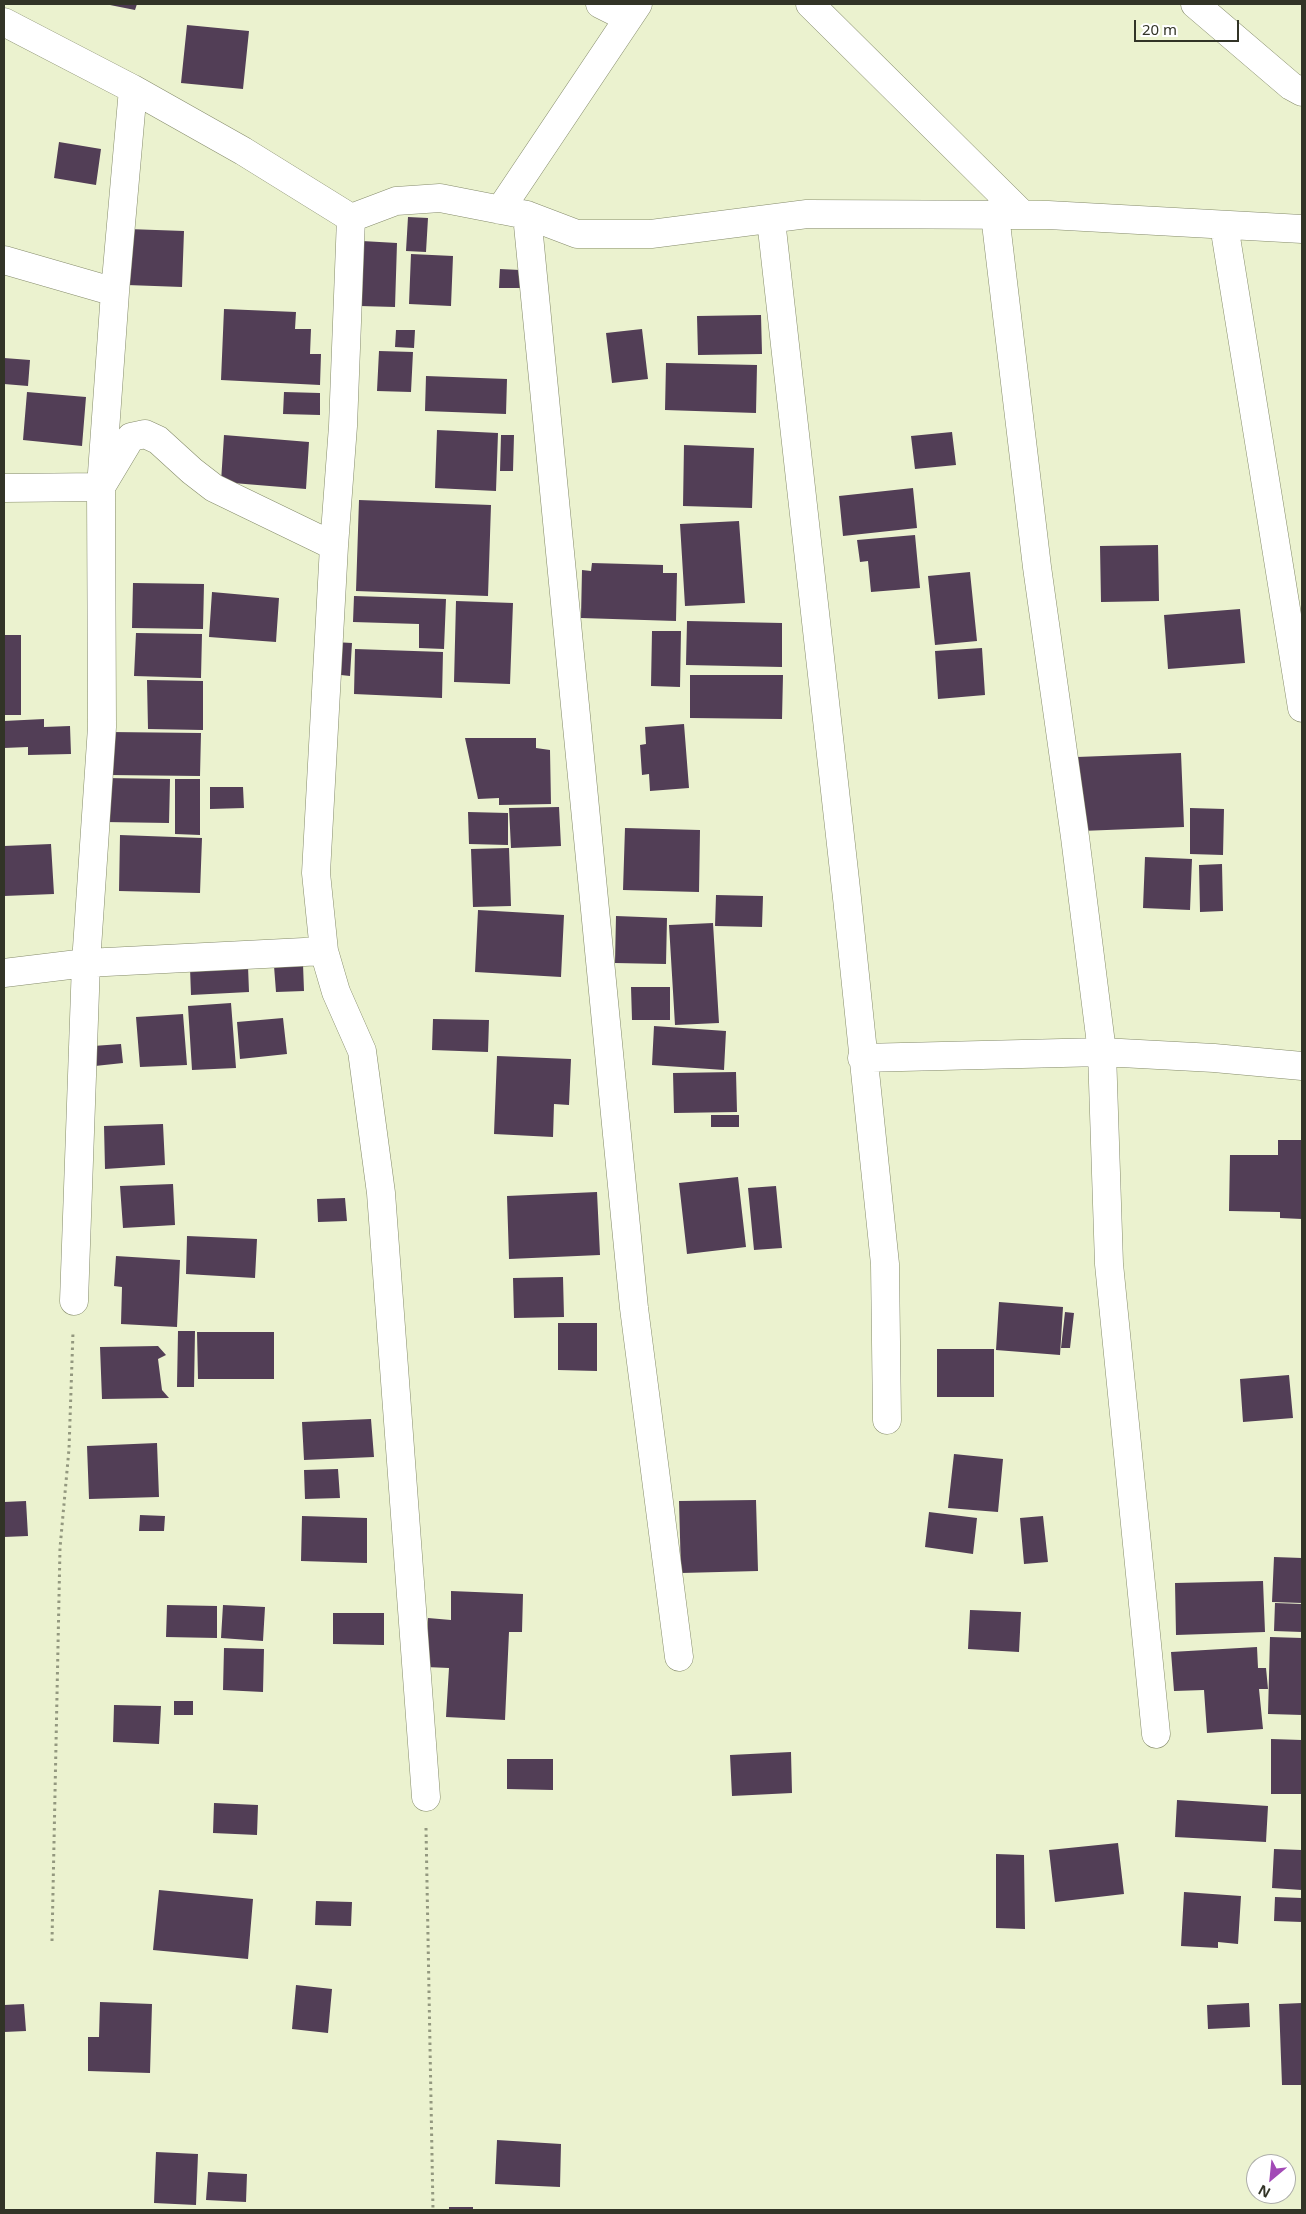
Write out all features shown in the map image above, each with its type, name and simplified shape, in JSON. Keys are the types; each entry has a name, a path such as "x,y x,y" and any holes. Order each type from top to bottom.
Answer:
{"street":[{"path":"500,210 633,11 600,4"},
{"path":"810,4 1023,215"},
{"path":"1195,4 1291,86 1302,92"},
{"path":"4,22 133,89 351,218"},
{"path":"74,1302 86,963 102,727 101,488 114,292 133,89"},
{"path":"351,218 396,201 440,198 527,216 578,234 651,234 807,214 1048,214 1302,229"},
{"path":"995,215 1037,567 1075,837 1102,1052 1109,1264 1156,1734"},
{"path":"527,216 634,1308 679,1657"},
{"path":"351,218 343,426 334,546 316,873 324,950 336,992 362,1051 381,1193 426,1797"},
{"path":"771,220 847,898 862,1058 885,1264 886,1420"},
{"path":"1224,225 1302,708"},
{"path":"4,260 114,292"},
{"path":"101,488 131,437 144,434 158,440 214,488 334,546"},
{"path":"4,488 101,488"},
{"path":"4,973 86,963 324,950"},
{"path":"862,1058 1102,1052 1214,1058 1302,1066"}],"path":[{"path":"52,1941 60,1548 69,1449 74,1302"},
{"path":"426,1797 433,2210"}],"building":[{"path":"105,4 137,4 135,10"},
{"path":"187,25 249,31 243,89 181,83"},
{"path":"59,142 101,149 96,185 54,178"},
{"path":"408,217 428,218 426,252 406,251"},
{"path":"128,229 184,231 182,287 127,285"},
{"path":"362,241 397,243 395,307 360,306"},
{"path":"411,254 453,256 451,306 409,304"},
{"path":"500,269 520,270 520,288 499,288"},
{"path":"224,309 296,312 295,329 311,329 310,354 321,354 320,385 221,380"},
{"path":"761,315 762,354 698,355 697,316"},
{"path":"642,329 648,379 612,383 606,333"},
{"path":"396,330 415,330 414,348 395,347"},
{"path":"379,351 413,352 411,392 377,391"},
{"path":"4,358 30,360 28,386 4,384"},
{"path":"666,363 757,365 756,413 665,410"},
{"path":"426,376 507,379 506,414 425,411"},
{"path":"27,392 86,397 82,446 23,440"},
{"path":"284,392 320,393 320,415 283,414"},
{"path":"437,430 498,433 496,491 435,488"},
{"path":"952,432 956,465 915,469 911,436"},
{"path":"224,435 309,442 306,489 221,482"},
{"path":"501,435 514,435 513,471 500,471"},
{"path":"684,445 754,448 752,508 683,506"},
{"path":"913,488 917,528 843,536 839,496"},
{"path":"359,500 491,505 488,596 356,591"},
{"path":"739,521 745,603 685,606 680,524"},
{"path":"915,535 920,588 871,592 868,561 860,562 857,540"},
{"path":"1158,545 1159,601 1101,602 1100,546"},
{"path":"592,563 663,565 663,573 677,573 676,621 581,618 582,570 591,571"},
{"path":"970,572 977,641 935,645 928,576"},
{"path":"133,583 204,584 203,629 132,628"},
{"path":"212,592 279,598 276,642 209,637"},
{"path":"354,596 446,599 444,649 419,648 419,624 353,622"},
{"path":"456,601 513,603 510,684 454,682"},
{"path":"1240,609 1245,663 1168,669 1164,615"},
{"path":"687,621 782,623 782,667 686,665"},
{"path":"652,631 681,631 680,687 651,686"},
{"path":"136,633 202,634 201,678 134,676"},
{"path":"4,635 21,635 21,715 4,715"},
{"path":"334,642 352,643 350,676 332,674"},
{"path":"982,648 985,695 938,699 935,651"},
{"path":"355,649 443,652 442,698 354,694"},
{"path":"690,675 783,675 782,719 690,718"},
{"path":"147,680 203,681 203,730 148,729"},
{"path":"44,719 44,727 70,726 71,754 28,755 28,747 4,748 4,721"},
{"path":"684,724 689,788 650,791 649,774 642,775 640,745 646,744 645,727"},
{"path":"110,732 201,733 200,776 110,775"},
{"path":"465,738 536,738 536,748 550,750 551,804 499,805 499,798 478,799"},
{"path":"1181,753 1184,827 1081,831 1077,757"},
{"path":"104,778 170,779 169,823 104,822"},
{"path":"175,779 200,779 200,835 175,834"},
{"path":"210,787 243,787 244,808 210,809"},
{"path":"559,807 561,846 511,848 509,808"},
{"path":"1190,808 1224,809 1223,855 1190,854"},
{"path":"468,812 508,813 508,845 469,844"},
{"path":"625,828 700,830 699,892 623,890"},
{"path":"120,835 202,838 200,893 119,891"},
{"path":"51,844 54,894 4,896 4,846"},
{"path":"509,848 511,906 473,907 471,849"},
{"path":"1145,857 1192,859 1190,910 1143,908"},
{"path":"1222,864 1223,911 1200,912 1199,865"},
{"path":"716,895 763,896 762,927 715,926"},
{"path":"478,910 564,915 561,977 475,972"},
{"path":"616,916 667,918 666,964 615,963"},
{"path":"713,923 719,1023 675,1025 669,925"},
{"path":"303,964 304,991 276,992 274,966"},
{"path":"248,966 249,992 191,995 190,968"},
{"path":"631,987 670,987 670,1020 632,1020"},
{"path":"231,1003 236,1068 192,1070 188,1006"},
{"path":"183,1014 187,1065 140,1067 136,1017"},
{"path":"283,1018 287,1054 240,1059 237,1022"},
{"path":"433,1019 489,1020 488,1052 432,1050"},
{"path":"654,1026 726,1031 724,1070 652,1065"},
{"path":"121,1044 123,1063 95,1066 93,1046"},
{"path":"497,1056 571,1059 569,1105 554,1104 553,1137 494,1134"},
{"path":"736,1072 737,1112 674,1113 673,1073"},
{"path":"711,1115 739,1115 739,1127 711,1127"},
{"path":"163,1124 165,1165 105,1169 104,1126"},
{"path":"1278,1140 1302,1140 1302,1219 1280,1218 1280,1212 1229,1211 1230,1155 1278,1155"},
{"path":"738,1177 746,1247 687,1254 679,1183"},
{"path":"173,1184 175,1225 123,1228 120,1186"},
{"path":"776,1186 782,1248 754,1250 748,1188"},
{"path":"597,1192 600,1255 509,1259 507,1196"},
{"path":"345,1198 347,1221 318,1222 317,1199"},
{"path":"187,1236 257,1239 255,1278 186,1274"},
{"path":"116,1256 180,1260 177,1327 121,1324 122,1287 114,1286"},
{"path":"563,1277 564,1317 514,1318 513,1278"},
{"path":"999,1302 1063,1307 1060,1355 996,1350"},
{"path":"1065,1312 1074,1313 1070,1348 1061,1348"},
{"path":"558,1323 597,1323 597,1371 558,1370"},
{"path":"178,1331 195,1331 194,1387 177,1387"},
{"path":"197,1332 274,1332 274,1379 198,1379"},
{"path":"158,1346 166,1355 158,1359 162,1390 169,1398 102,1399 100,1347"},
{"path":"937,1349 994,1349 994,1397 937,1397"},
{"path":"1289,1375 1293,1418 1243,1422 1240,1379"},
{"path":"371,1419 374,1457 304,1460 302,1422"},
{"path":"157,1443 159,1497 89,1499 87,1446"},
{"path":"954,1454 1003,1459 998,1512 948,1508"},
{"path":"338,1469 340,1498 305,1499 304,1470"},
{"path":"756,1500 758,1571 681,1573 679,1501"},
{"path":"26,1501 28,1536 4,1537 4,1502"},
{"path":"929,1512 977,1518 973,1554 925,1547"},
{"path":"140,1515 165,1516 164,1531 139,1531"},
{"path":"302,1516 367,1518 367,1563 301,1561"},
{"path":"1043,1516 1048,1562 1024,1564 1020,1518"},
{"path":"1274,1557 1302,1558 1302,1603 1272,1602"},
{"path":"1263,1581 1265,1632 1176,1635 1175,1583"},
{"path":"451,1591 523,1594 522,1632 509,1632 505,1720 446,1717 449,1668 426,1667 428,1618 451,1620"},
{"path":"1275,1603 1302,1604 1302,1632 1274,1631"},
{"path":"167,1605 217,1606 217,1638 166,1637"},
{"path":"223,1605 265,1607 263,1641 221,1638"},
{"path":"970,1610 1021,1612 1019,1652 968,1649"},
{"path":"333,1613 384,1613 384,1645 333,1644"},
{"path":"1270,1637 1302,1638 1302,1715 1268,1714"},
{"path":"1257,1647 1258,1668 1266,1668 1268,1689 1259,1689 1263,1729 1207,1733 1204,1690 1174,1691 1171,1652"},
{"path":"224,1648 264,1649 263,1692 223,1690"},
{"path":"174,1701 193,1701 193,1715 174,1715"},
{"path":"114,1705 161,1706 159,1744 113,1742"},
{"path":"1271,1739 1302,1740 1302,1794 1271,1794"},
{"path":"791,1752 792,1793 732,1796 730,1755"},
{"path":"507,1759 553,1759 553,1790 507,1789"},
{"path":"1177,1800 1268,1806 1266,1842 1175,1837"},
{"path":"214,1803 258,1805 257,1835 213,1833"},
{"path":"1118,1843 1124,1894 1055,1902 1049,1850"},
{"path":"1274,1849 1302,1850 1302,1890 1272,1888"},
{"path":"996,1854 1024,1855 1025,1929 996,1928"},
{"path":"159,1890 253,1899 248,1959 153,1950"},
{"path":"1184,1892 1241,1896 1238,1944 1218,1942 1218,1948 1181,1946"},
{"path":"1275,1897 1302,1898 1302,1922 1274,1921"},
{"path":"316,1901 352,1902 351,1926 315,1925"},
{"path":"296,1985 332,1989 328,2033 292,2029"},
{"path":"100,2002 152,2004 150,2073 88,2071 88,2037 99,2037"},
{"path":"1249,2003 1250,2027 1208,2029 1207,2005"},
{"path":"1302,2003 1302,2085 1282,2085 1279,2004"},
{"path":"24,2004 26,2031 4,2032 4,2005"},
{"path":"497,2140 561,2144 560,2187 495,2184"},
{"path":"156,2152 198,2154 196,2205 154,2203"},
{"path":"208,2172 247,2174 246,2202 206,2200"},
{"path":"449,2207 473,2207 473,2210 449,2210"}]}
